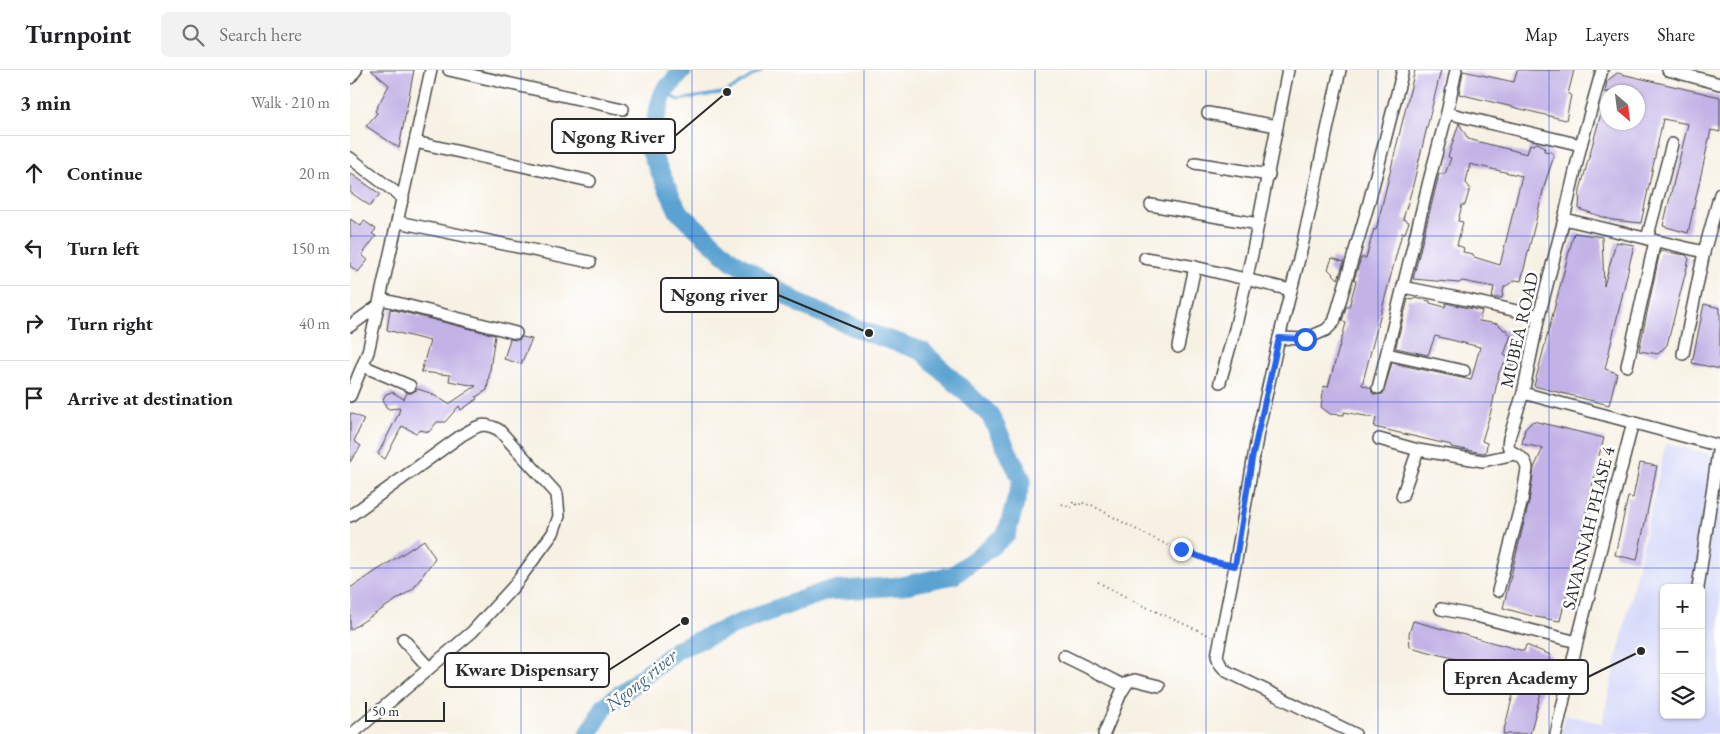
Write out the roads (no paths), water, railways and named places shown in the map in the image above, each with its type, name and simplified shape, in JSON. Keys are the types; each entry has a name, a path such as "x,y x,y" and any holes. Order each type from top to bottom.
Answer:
{"street":[{"path":"350,78 356,70"},
{"path":"350,396 368,352 431,70"},
{"path":"449,70 623,109"},
{"path":"1220,382 1235,329 1258,224 1288,70"},
{"path":"1340,70 1301,251 1252,459 1235,566 1217,656 1220,664 1226,671 1356,734"},
{"path":"1279,338 1305,339 1326,330 1334,322 1368,206 1403,70"},
{"path":"1378,388 1447,113 1456,70"},
{"name":"MUBEA ROAD","path":"1498,591 1522,500 1527,469 1523,459 1510,451 1508,446 1523,393 1539,316 1581,145 1602,70"},
{"path":"1668,70 1700,74 1720,84"},
{"path":"1208,113 1277,126"},
{"path":"1447,113 1581,145"},
{"path":"415,142 590,181"},
{"path":"1627,366 1651,240 1672,144"},
{"path":"350,159 403,198"},
{"path":"1195,163 1268,176"},
{"path":"1683,354 1704,252 1720,194"},
{"path":"1151,205 1258,224"},
{"path":"1564,219 1704,252"},
{"path":"398,222 590,262"},
{"path":"1145,258 1195,267 1291,290"},
{"path":"1178,347 1195,267"},
{"path":"1403,287 1539,316"},
{"path":"350,326 380,303 516,333"},
{"path":"1387,354 1464,371"},
{"path":"362,366 410,386"},
{"path":"1523,393 1719,445 1699,584"},
{"name":"SAVANNAH PHASE 4","path":"1556,734 1577,642 1633,422"},
{"path":"350,516 479,425 489,424 499,430 557,494 559,516 553,533 514,586 478,625 352,734"},
{"path":"1379,439 1418,450 1483,461 1516,454"},
{"path":"1402,496 1418,450"},
{"path":"1441,609 1577,642"},
{"path":"403,639 429,668"},
{"path":"1064,656 1125,686"},
{"path":"1104,734 1128,682 1135,680 1159,686"}],"waterway":[{"name":"Ngong river","path":"588,734 605,706 678,649 759,615 827,591 900,586 954,575 1006,535 1022,480 990,415 922,351 869,333 802,305 731,260 678,211 648,146 663,93 683,70"},
{"name":"Ngong river","path":"663,93 679,100 727,92 761,70"}],"place":[{"name":"Ngong River","path":"727,92"},
{"name":"Ngong river","path":"869,333"},
{"name":"Kware Dispensary","path":"685,621"},
{"name":"Epren Academy","path":"1641,651"}]}
